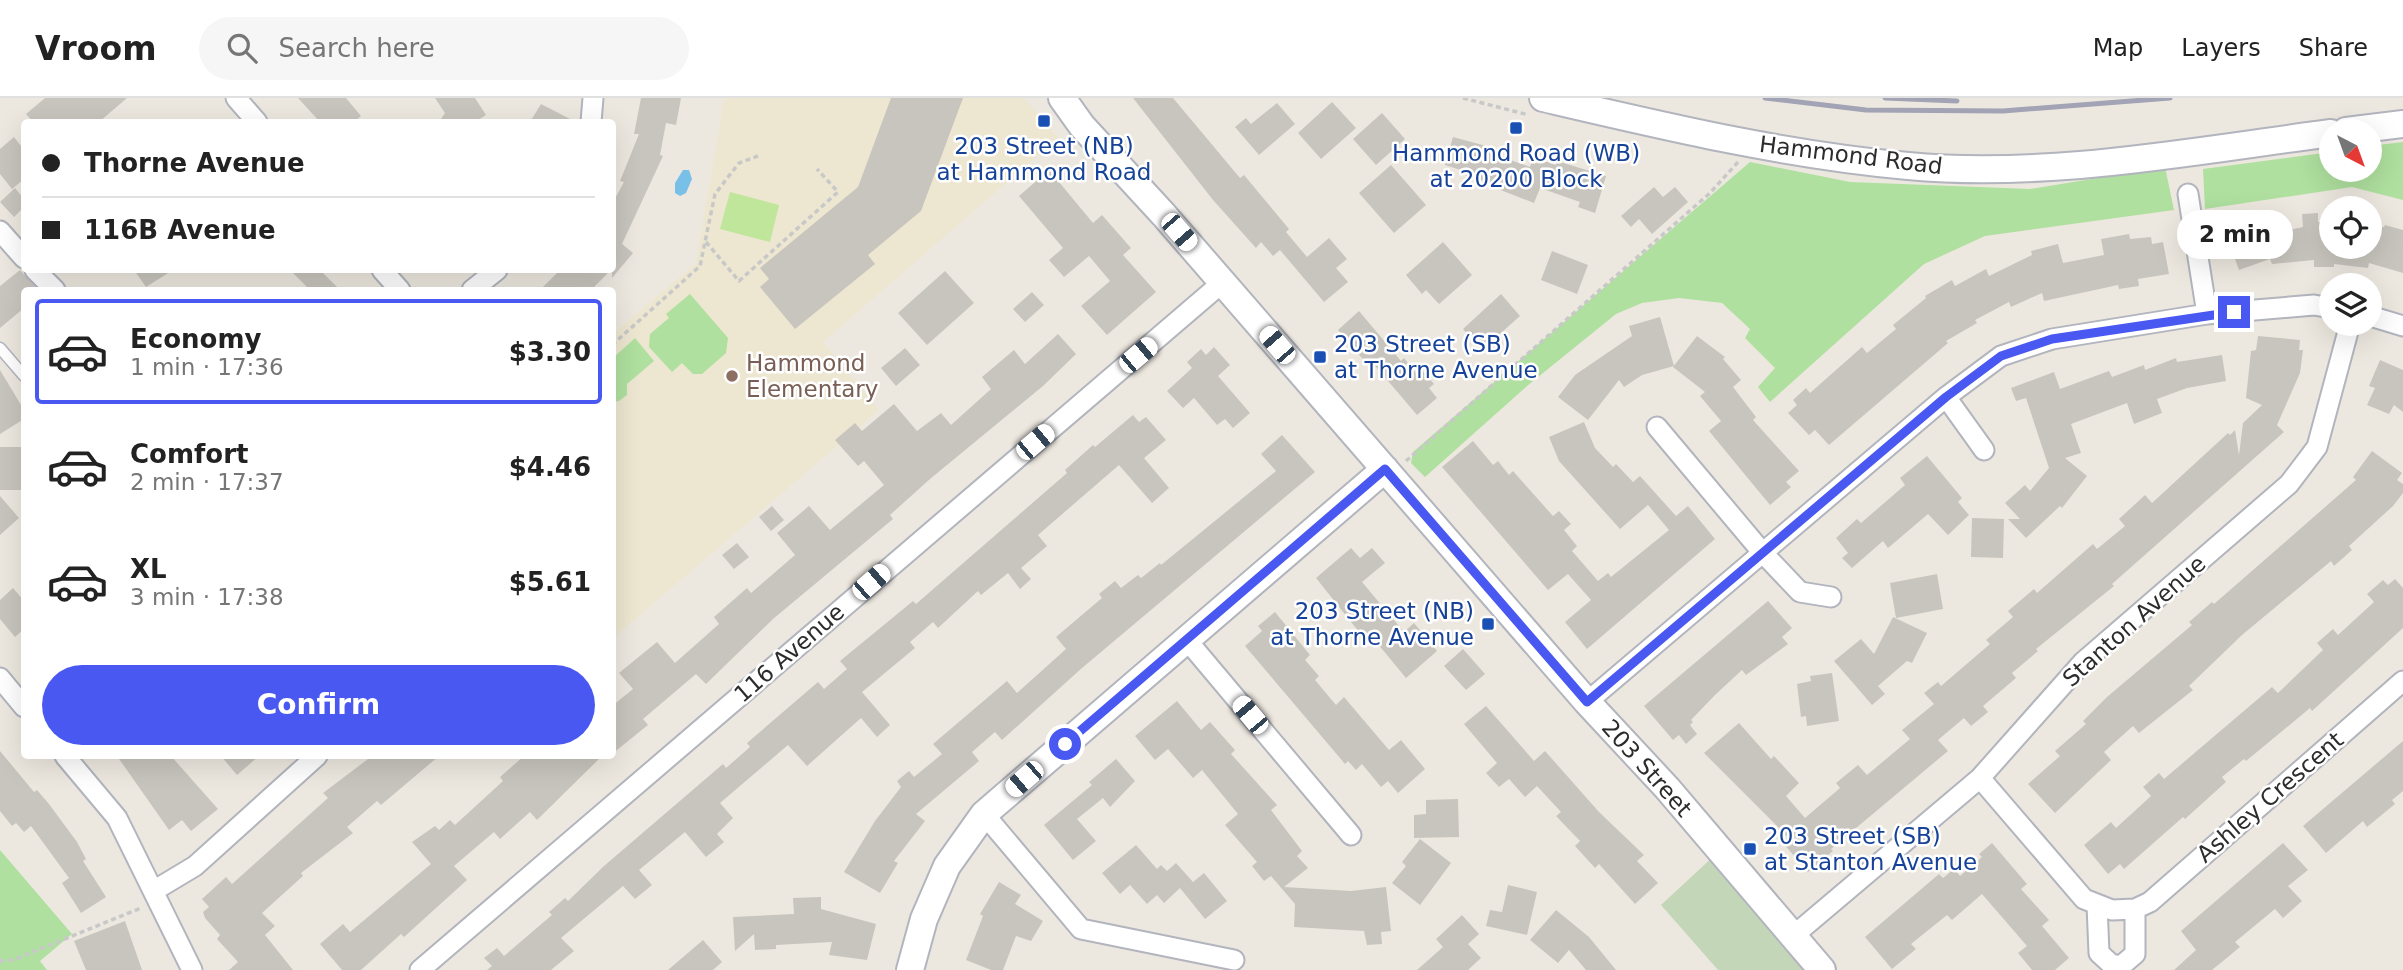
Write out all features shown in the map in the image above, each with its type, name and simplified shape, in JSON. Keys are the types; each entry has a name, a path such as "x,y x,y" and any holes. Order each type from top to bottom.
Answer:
{"street":[{"path":"236,98 254,119"},
{"path":"591,119 593,98"},
{"name":"203 Street","path":"1049,98 1082,126"},
{"name":"203 Street","path":"1062,98 1082,126 1223,282 1396,465 1587,702 1667,788 1822,970"},
{"name":"Hammond Road","path":"1543,98 1716,139 1909,166 2031,168 2319,134"},
{"path":"2382,127 2403,124"},
{"path":"2188,194 2207,314"},
{"path":"0,231 21,255"},
{"path":"38,273 52,287"},
{"path":"385,273 397,287"},
{"path":"476,287 493,273"},
{"name":"116 Avenue","path":"420,970 1223,282"},
{"path":"1587,702 1946,397 2001,356 2052,339 2207,314 2319,306"},
{"path":"2382,320 2403,326"},
{"name":"Stanton Avenue","path":"1793,936 1980,778 2083,663 2290,484 2317,447 2347,336"},
{"path":"1946,397 1984,450"},
{"path":"1657,427 1800,593 1831,597"},
{"path":"910,970 924,919 947,866 984,814 1186,639 1396,465"},
{"path":"1186,639 1351,835"},
{"path":"0,678 21,699"},
{"name":"Ashley Crescent","path":"2135,909 2150,902 2403,681"},
{"path":"68,759 117,818 192,970"},
{"path":"157,895 195,866 314,759"},
{"path":"1980,778 2084,899 2112,910 2135,909 2135,954 2121,966 2111,964 2099,953 2097,905"},
{"path":"984,814 1082,929 1234,960"}],"lane":[{"path":"0,348 21,372"}],"path":[{"path":"616,341 700,266 715,194 739,163 758,156"},
{"path":"706,242 739,281 838,192 817,169"},
{"path":"1396,465 1681,219"},
{"path":"0,961 13,960 157,895"}],"shaded area":[{"name":"Hammond Elementary","path":"724,98 1024,98 1058,138 823,342 879,410 616,635 616,331 696,263"}],"green space":[{"path":"2403,142 2403,200 2352,187 2205,209 2203,169 2319,154 2319,182 2382,182 2382,145"},
{"path":"1750,162 1850,182 2030,189 2165,167 2174,210 1985,236 1924,264 1770,402 1758,387 1775,368 1745,338 1750,329 1722,303 1679,298 1642,303 1616,314 1527,386 1425,477 1411,463 1413,452"},
{"path":"730,192 779,205 770,242 720,229"},
{"path":"690,294 728,338 726,353 702,374 693,374 682,363 672,372 649,347 650,334 669,318 666,314"},
{"path":"635,338 654,361 627,384 627,395 616,402 616,355"},
{"path":"0,850 72,934 40,961 47,970 0,970"},
{"path":"1716,854 1822,970 1718,970 1661,905"}],"water":[{"path":"683,170 689,170 692,179 686,193 680,196 675,193 675,183"}],"building":[{"path":"45,98 127,98 102,119 30,119 26,114"},
{"path":"298,98 346,98 361,116 358,119 317,119"},
{"path":"435,98 475,98 486,115 480,119 441,119 445,113"},
{"path":"641,98 681,98 676,125 666,123 660,155 663,156 622,244 633,253 612,278 612,273 616,273 616,197 624,182 620,181 639,134 634,134"},
{"path":"891,98 963,98 921,211 868,255 875,264 795,329 760,287 769,279 760,268 858,187"},
{"path":"1133,98 1173,98 1240,178 1244,175 1289,229 1286,232 1307,257 1329,238 1347,259 1336,268 1348,282 1324,302 1280,250 1273,256 1261,242 1256,248 1213,200"},
{"path":"1332,102 1356,128 1321,159 1298,133"},
{"path":"1277,103 1295,124 1259,155 1235,127 1246,118 1251,124"},
{"path":"541,104 570,119 532,119"},
{"path":"1382,113 1405,139 1376,165 1353,139"},
{"path":"14,137 21,146 21,182 12,189 0,174 0,149"},
{"path":"1453,137 1490,147 1488,152 1530,167 1533,157 1556,165 1557,161 1606,176 1595,213 1578,207 1580,202 1540,188 1534,203 1493,187 1495,184 1466,176 1467,172 1445,165"},
{"path":"1391,165 1426,205 1394,233 1359,193"},
{"path":"1049,170 1093,223 1102,215 1131,248 1123,255 1156,292 1107,335 1081,306 1110,281 1089,256 1064,277 1049,260 1063,248 1019,196"},
{"path":"1654,187 1663,197 1675,187 1688,202 1652,234 1639,219 1631,227 1621,216"},
{"path":"15,188 21,195 21,210 14,217 0,202"},
{"path":"2318,213 2319,259 2382,259 2382,227 2385,225 2403,230 2403,273 2369,263 2368,268 2334,264 2334,267 2314,267 2314,260 2272,264 2270,259 2239,270 2225,231 2253,221 2259,236 2303,227 2302,214"},
{"path":"2129,234 2130,239 2151,237 2152,244 2163,242 2169,274 2138,279 2139,286 2119,289 2118,285 2044,301 2042,293 2011,307 2009,302 1975,320 1977,323 1946,341 1948,343 1829,445 1815,430 1809,435 1788,413 1797,405 1793,400 1806,388 1810,393 1862,347 1867,353 1896,329 1893,325 1926,298 1925,296 1952,280 1955,286 1986,269 1989,276 2032,255 2031,251 2058,244 2063,263 2104,255 2101,239"},
{"path":"1443,242 1472,275 1439,304 1426,290 1422,294 1406,275"},
{"path":"1552,251 1588,265 1577,294 1541,280"},
{"path":"20,270 35,287 21,287 21,310 0,328 0,286"},
{"path":"945,271 974,303 927,345 898,313"},
{"path":"136,273 168,273 146,287"},
{"path":"293,273 323,273 337,287 307,287"},
{"path":"557,273 608,273 594,287 543,287"},
{"path":"1032,292 1044,305 1025,322 1013,309"},
{"path":"1501,294 1520,316 1482,350 1463,329"},
{"path":"1359,311 1401,361 1404,358 1416,373 1421,369 1434,384 1429,388 1437,398 1417,415 1371,361 1367,364 1338,330"},
{"path":"1660,317 1674,366 1642,375 1624,387 1619,380 1588,420 1558,397 1575,375 1632,336 1629,326"},
{"path":"1058,334 1076,354 1043,386 890,515 893,519 773,619 706,684 696,674 643,719 648,725 616,751 616,703 633,689 619,673 657,642 675,663 719,624 714,617 747,588 751,593 795,555 777,533 809,506 830,530 884,485 864,461 858,466 835,440 855,423 862,431 894,404 917,431 941,413 951,425 991,389 982,377 1014,350 1025,364"},
{"path":"1697,336 1725,357 1723,359 1741,380 1733,387 1756,417 1753,420 1799,471 1786,482 1791,487 1770,505 1709,431 1721,421 1700,396 1705,392 1673,367"},
{"path":"2258,336 2300,340 2299,350 2303,350 2300,373 2277,425 2284,432 2112,584 2114,586 2036,649 2038,651 2012,673 2016,678 1983,706 1988,712 1971,726 1964,718 1938,740 1948,751 1831,849 1833,851 1808,872 1782,842 1788,837 1704,753 1739,723 1771,759 1774,756 1799,783 1786,796 1805,818 1840,788 1836,783 1858,765 1867,775 1910,739 1902,730 1934,704 1924,693 1938,682 1941,686 1990,644 1986,640 2013,617 2008,611 2034,589 2037,593 2093,544 2097,549 2125,526 2119,519 2145,495 2152,503 2228,433 2230,435 2235,430 2239,455 2243,423 2262,405 2246,398 2251,351 2256,350"},
{"path":"1214,347 1230,365 1218,376 1250,413 1233,428 1225,419 1217,425 1194,398 1183,408 1167,391 1192,368 1187,362 1201,349 1206,355"},
{"path":"905,348 920,365 896,386 881,368"},
{"path":"2222,355 2226,381 2187,388 2157,399 2162,413 2134,424 2127,403 2071,424 2081,453 2065,458 2087,476 2062,508 2060,506 2026,538 2008,519 2020,519 2005,503 2025,485 2030,491 2049,468 2026,398 2016,401 2011,388 2054,372 2060,389 2109,371 2112,377 2144,365 2145,370 2176,358 2177,362"},
{"path":"2380,360 2403,370 2403,412 2394,405 2389,414 2367,405 2375,388 2369,386"},
{"path":"0,370 21,405 21,421 0,434"},
{"path":"1133,415 1139,422 1146,417 1166,440 1144,458 1169,488 1152,503 1119,465 1038,535 1047,546 1021,568 1031,579 1020,589 1008,573 981,595 978,591 938,628 933,622 910,642 915,648 862,692 890,725 877,737 861,718 807,766 788,745 720,803 733,818 717,834 724,842 706,857 685,832 639,870 652,885 635,899 623,886 561,938 574,951 551,970 487,970 492,966 484,958 497,948 504,956 552,915 549,912 565,898 568,901 604,866 723,764 726,768 750,747 747,743 818,682 824,689 847,669 840,661 913,601 916,604 1067,473 1065,470 1093,445 1095,447"},
{"path":"1584,422 1595,448 1613,467 1616,464 1633,482 1640,476 1676,516 1688,506 1715,539 1587,649 1565,622 1591,600 1568,574 1548,590 1442,467 1473,441 1493,465 1498,461 1509,475 1513,471 1553,516 1559,511 1571,524 1564,530 1577,546 1572,551 1598,581 1608,573 1611,577 1669,530 1648,505 1620,529 1559,461 1549,437"},
{"path":"1282,435 1315,472 1082,668 1002,740 995,732 972,752 979,761 916,814 925,821 894,861 898,863 880,893 844,872 875,821 901,787 897,781 909,771 914,777 942,754 933,744 1007,681 1017,693 1066,649 1056,637 1102,598 1099,594 1115,581 1121,588 1138,575 1141,578 1160,563 1161,565 1276,471 1261,454"},
{"path":"0,447 21,447 21,490 0,490"},
{"path":"2372,451 2402,473 2397,480 2403,484 2403,493 2393,506 2349,546 2352,550 2334,566 2331,561 2242,635 2189,686 2193,690 2139,733 2133,726 2104,752 2111,760 2055,813 2028,784 2060,756 2055,751 2086,724 2083,721 2107,697 2192,625 2189,622 2212,602 2214,604 2356,480 2353,477"},
{"path":"1927,456 1962,498 1958,502 1969,515 1948,535 1928,514 1888,548 1883,541 1852,568 1842,558 1848,553 1836,538 1857,519 1861,523 1905,485 1900,478"},
{"path":"0,496 19,518 0,535"},
{"path":"772,506 784,520 771,531 759,517"},
{"path":"1972,518 2004,519 2003,558 1971,557"},
{"path":"737,543 749,557 734,569 722,555"},
{"path":"1351,548 1360,558 1372,548 1385,563 1362,582 1404,632 1414,623 1437,651 1406,678 1377,643 1371,647 1316,578"},
{"path":"1937,574 1943,609 1896,618 1890,583"},
{"path":"2395,579 2403,588 2403,628 2312,711 2310,708 2246,761 2244,759 2222,777 2226,782 2185,819 2183,817 2124,869 2120,864 2108,874 2084,845 2111,822 2116,828 2151,796 2143,787 2159,773 2164,779 2272,687 2278,693 2323,650 2317,643 2333,629 2338,635 2374,602 2367,594 2383,580 2388,585"},
{"path":"13,588 21,597 21,632 15,637 0,619 0,600"},
{"path":"1768,601 1792,628 1782,637 1788,644 1746,675 1742,670 1715,695 1691,720 1693,722 1690,725 1697,734 1686,744 1679,735 1673,740 1644,706"},
{"path":"1275,612 1310,655 1305,660 1319,676 1315,680 1336,705 1344,697 1389,750 1401,740 1425,769 1398,793 1388,781 1381,787 1362,764 1356,770 1348,761 1345,764 1245,646 1262,631 1258,626"},
{"path":"1893,617 1927,633 1912,663 1907,661 1878,686 1885,694 1872,705 1834,661 1861,639 1874,654"},
{"path":"1463,649 1485,674 1466,690 1444,666"},
{"path":"1832,673 1839,721 1807,726 1806,716 1801,717 1797,684 1811,681 1810,676"},
{"path":"1177,701 1201,730 1210,722 1235,750 1231,754 1277,805 1271,810 1302,851 1297,856 1308,868 1284,887 1351,891 1386,887 1391,931 1381,932 1382,944 1367,945 1364,931 1294,927 1295,904 1271,876 1264,881 1252,866 1257,862 1225,825 1238,814 1202,770 1193,778 1168,749 1155,760 1135,736"},
{"path":"1486,706 1534,761 1545,751 1599,812 1644,855 1637,861 1658,883 1635,904 1599,864 1595,868 1575,846 1580,841 1556,816 1561,812 1537,786 1525,797 1509,779 1499,787 1486,773 1497,763 1464,724"},
{"path":"2403,741 2403,791 2392,800 2395,804 2367,827 2363,821 2326,853 2303,826"},
{"path":"0,751 34,792 37,790 49,804 77,842 86,859 83,861 106,897 81,913 62,883 69,878 31,826 24,832 16,823 12,826 0,811"},
{"path":"119,759 174,759 218,809 191,831 182,820 169,830"},
{"path":"224,759 256,759 237,775"},
{"path":"368,759 435,759 381,805 377,801 347,827 353,833 301,873 303,876 262,913 275,926 265,935 293,970 229,970 238,962 217,939 220,935 205,918 203,912 209,907 202,899 226,877 232,884 328,798 323,793"},
{"path":"521,759 599,759 537,820 530,812 500,839 494,832 454,866 467,880 404,937 401,934 361,970 342,970 320,944 343,924 350,932 431,864 412,842 435,826 439,830 450,820 455,825 503,781 500,777"},
{"path":"1116,759 1135,781 1110,807 1103,798 1077,819 1096,841 1073,860 1044,825 1092,785 1089,782"},
{"path":"1458,799 1459,837 1414,838 1414,815 1426,814 1426,800"},
{"path":"1420,839 1451,863 1420,905 1392,883 1406,866 1402,862"},
{"path":"1992,843 2027,884 2021,889 2049,920 2042,926 2069,958 2055,970 2032,970 2018,953 2027,946 1982,894 1952,920 1947,915 1911,944 1916,949 1892,969 1865,937 1939,874 1943,878 1954,869 1960,876 1982,857 1979,854"},
{"path":"2283,843 2308,870 2288,886 2302,901 2283,918 2275,909 2235,942 2240,947 2212,970 2174,970 2196,950 2181,931"},
{"path":"1136,845 1157,869 1161,865 1167,871 1176,863 1193,882 1204,873 1227,901 1205,919 1180,888 1164,903 1157,895 1147,904 1130,885 1120,894 1102,873"},
{"path":"999,882 1021,895 1015,904 1043,921 1031,941 1016,936 1003,970 991,970 966,960 983,916 980,914"},
{"path":"1508,885 1537,892 1527,935 1486,926 1490,910 1502,912"},
{"path":"821,897 821,909 876,924 867,960 829,955 832,942 776,945 776,949 755,950 754,934 735,951 733,917 794,914 793,898"},
{"path":"1556,910 1589,937 1616,970 1586,970 1569,950 1558,963 1530,940"},
{"path":"1462,915 1479,934 1468,944 1481,958 1468,970 1417,970 1443,947 1436,939"},
{"path":"125,921 142,970 86,970 74,941"},
{"path":"703,940 722,962 713,970 668,970"}],"railway":[{"path":"1765,98 1866,110 2003,111 2170,98"},
{"path":"1885,98 1957,101"}],"place":[{"name":"203 Street (NB) at Hammond Road","path":"1044,121"},
{"name":"Hammond Road (WB) at 20200 Block","path":"1516,128"},
{"name":"203 Street (SB) at Thorne Avenue","path":"1320,357"},
{"name":"Hammond Elementary","path":"732,376"},
{"name":"203 Street (NB) at Thorne Avenue","path":"1488,624"},
{"name":"203 Street (SB) at Stanton Avenue","path":"1750,849"}],"route":[{"path":"1065,744 1385,469 1587,702 1946,397 2001,356 2052,339 2234,312"}]}
